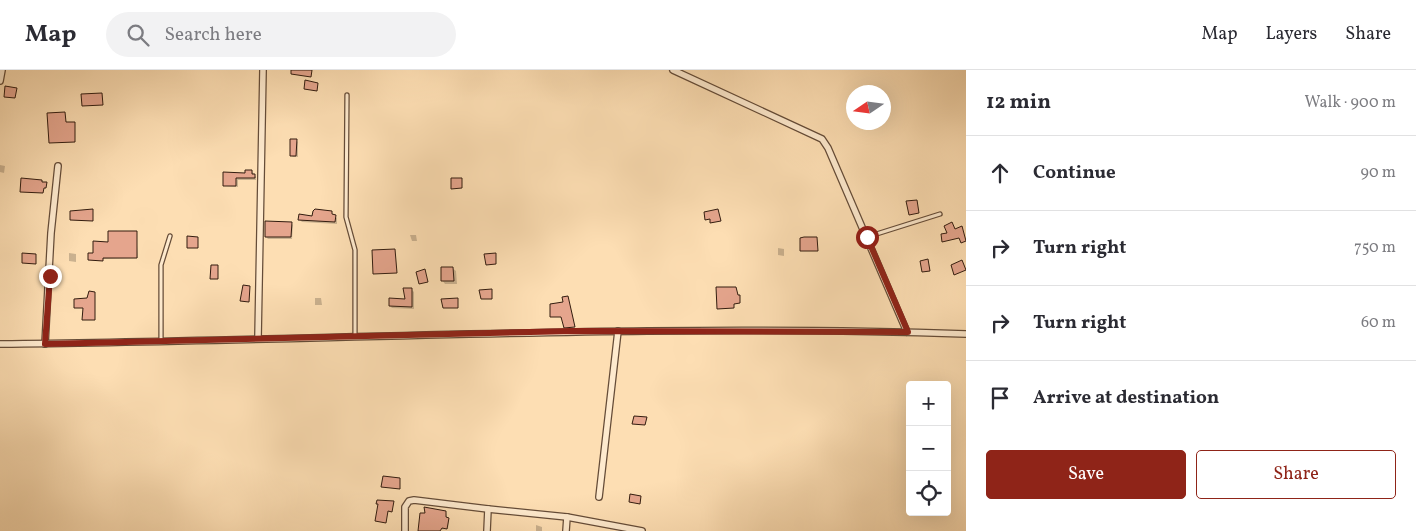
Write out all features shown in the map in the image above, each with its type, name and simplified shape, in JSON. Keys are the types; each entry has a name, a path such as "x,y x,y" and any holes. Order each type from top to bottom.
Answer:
{"street":[{"path":"0,81 2,70"},
{"path":"258,338 263,70"},
{"path":"673,70 822,139 828,148 908,332"},
{"path":"45,344 51,233 58,166"},
{"path":"599,497 618,331"},
{"path":"0,344 618,331 966,334"},
{"path":"405,531 405,507 409,501 414,500 567,516 642,531"},
{"path":"487,531 488,509"},
{"path":"566,531 567,516"}],"lane":[{"path":"346,95 346,217 355,250 355,336"},
{"path":"867,237 940,214"},
{"path":"161,340 161,265 170,236"}],"building":[{"path":"291,70 312,70 311,77 291,74"},
{"path":"305,80 318,83 317,91 304,89"},
{"path":"5,86 17,88 15,98 4,97"},
{"path":"102,93 103,105 82,106 81,94"},
{"path":"65,112 66,122 75,122 75,142 49,143 47,113"},
{"path":"290,139 297,139 296,156 290,156"},
{"path":"245,170 252,170 255,178 236,178 236,186 223,186 223,172 245,173"},
{"path":"21,178 47,182 46,188 44,188 43,193 20,192"},
{"path":"451,178 462,178 462,188 451,189"},
{"path":"917,200 919,213 909,215 906,201"},
{"path":"93,209 93,221 70,220 70,211"},
{"path":"315,209 332,211 332,214 336,215 335,222 298,220 299,214 312,216"},
{"path":"718,209 721,221 710,223 710,219 705,220 704,212"},
{"path":"265,221 292,222 291,237 265,237"},
{"path":"952,222 955,229 962,226 966,241 961,243 959,238 942,242 941,234 947,233 944,226"},
{"path":"108,231 137,231 137,258 103,258 103,261 88,260 88,253 93,253 93,241 108,242"},
{"path":"187,236 198,237 198,248 187,248"},
{"path":"817,237 818,251 800,251 800,238"},
{"path":"395,249 397,273 373,274 372,250"},
{"path":"22,253 36,254 36,264 22,263"},
{"path":"496,253 496,264 486,265 484,254"},
{"path":"928,259 930,271 922,272 920,261"},
{"path":"962,260 966,270 954,275 951,265"},
{"path":"211,265 218,265 218,279 210,279"},
{"path":"441,267 453,267 454,281 441,281"},
{"path":"425,269 428,282 419,284 416,272"},
{"path":"243,285 250,286 249,302 240,301"},
{"path":"716,287 736,287 738,295 740,295 740,303 734,304 734,308 717,309"},
{"path":"403,288 412,288 412,307 389,306 389,298 405,299"},
{"path":"492,289 492,299 481,299 479,290"},
{"path":"89,291 95,292 95,320 82,320 83,308 74,308 74,299 87,298"},
{"path":"568,296 575,327 564,328 561,317 550,317 550,304 563,302 562,297"},
{"path":"458,298 458,308 443,308 441,299"},
{"path":"634,416 647,417 645,425 632,424"},
{"path":"383,476 400,478 400,489 381,487"},
{"path":"630,494 641,496 640,504 629,502"},
{"path":"377,500 394,501 392,512 388,511 386,523 375,521"},
{"path":"424,507 446,511 446,517 449,518 447,529 442,528 440,531 418,531 420,513 425,513"}],"route":[{"path":"50,276 45,344 574,331 908,332 867,237"}]}
